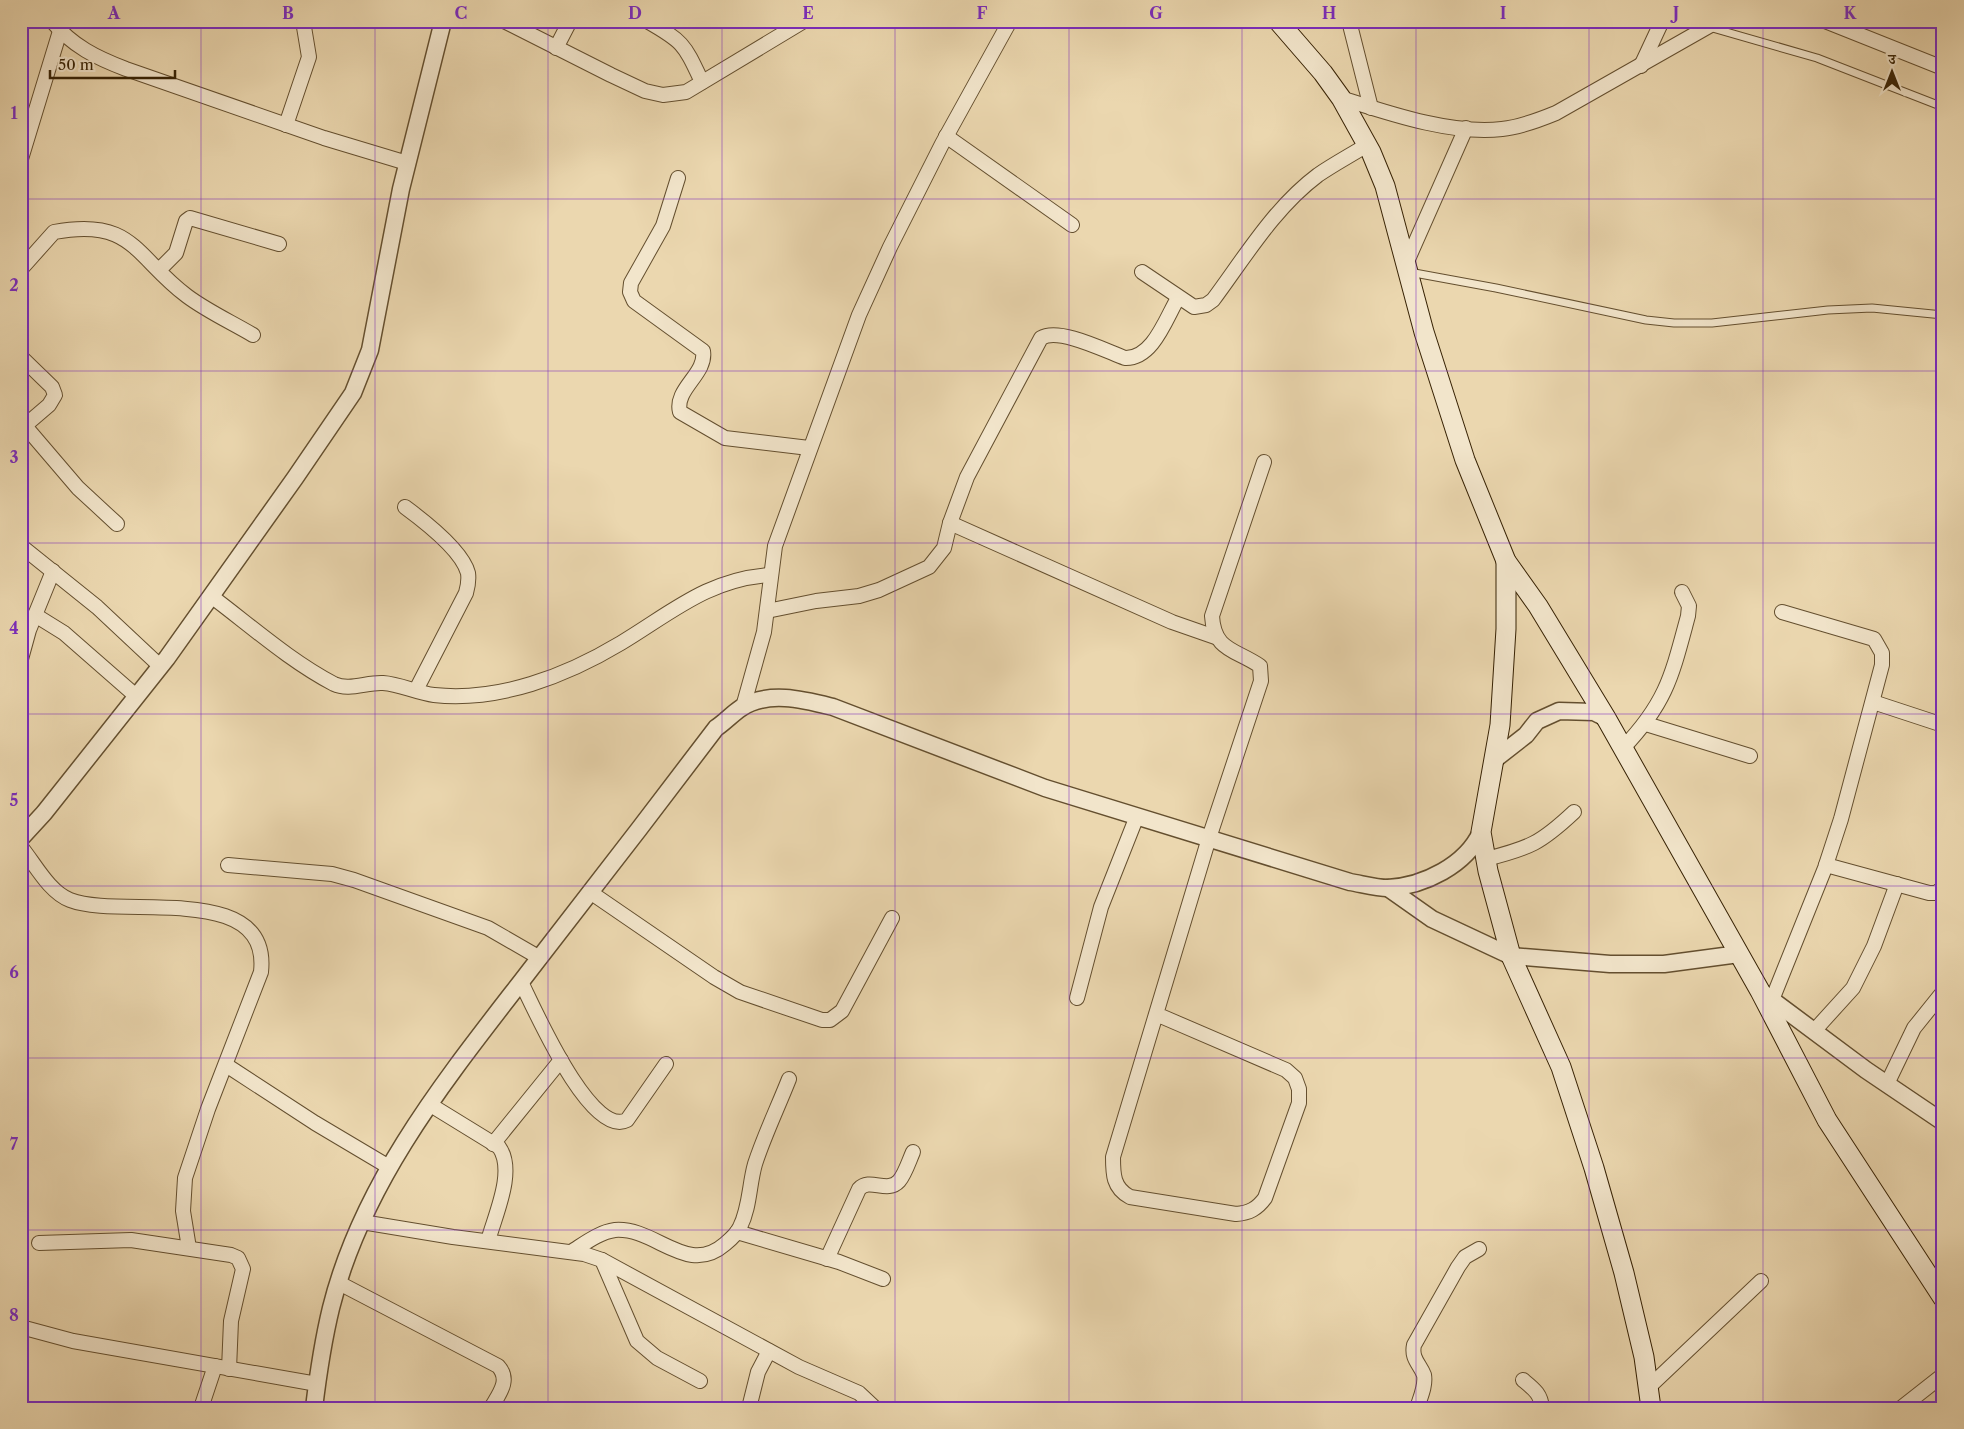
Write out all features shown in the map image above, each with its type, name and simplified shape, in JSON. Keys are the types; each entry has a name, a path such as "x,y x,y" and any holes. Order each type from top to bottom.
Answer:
{"main road":[{"path":"1278,21 1323,73 1341,98 1367,145 1385,186 1406,268 1465,460 1506,561 1538,606 1606,718 1739,954 1766,996 1827,1120 1943,1298"},
{"path":"1506,561 1504,672 1500,725 1482,832 1486,859 1511,956 1561,1067 1594,1168 1624,1273 1644,1357 1651,1408"}],"street":[{"path":"286,125 310,57 303,21"},
{"path":"21,838 44,813 160,666 353,393 370,350 382,298 407,163 442,21"},
{"path":"504,21 645,91 676,95 686,92 804,21"},
{"path":"556,48 570,21"},
{"path":"647,21 674,36 685,46 702,82"},
{"path":"743,707 764,632 770,575 782,522 859,315 890,247 946,136 1010,21"},
{"path":"1349,21 1371,108"},
{"path":"1641,66 1662,21"},
{"path":"1824,21 1943,68"},
{"path":"1341,98 1416,121 1466,128 1500,129 1528,124 1556,113 1713,24"},
{"path":"21,160 56,26 76,44 102,60 286,125 407,163"},
{"path":"1406,268 1466,128"},
{"path":"946,136 1072,225"},
{"path":"1142,272 1194,307 1206,305 1213,300 1272,220 1293,198 1318,176 1367,145"},
{"path":"678,178 663,226 632,283 630,292 634,301 703,351 703,362 679,400 680,412 725,438 809,448"},
{"path":"159,270 176,253 186,221 190,218 279,244"},
{"path":"21,269 26,252 54,232 92,228 117,234 187,296 253,335"},
{"path":"767,611 816,601 859,596 903,580 929,567 944,548 950,522 966,477 1041,338 1046,335 1060,334 1125,358 1140,356 1151,345 1178,298"},
{"path":"21,357 52,387 55,395 49,405 23,428 78,488 117,524"},
{"path":"1156,1014 1270,1063 1294,1078 1299,1089 1299,1103 1296,1112 1265,1198 1258,1207 1247,1213 1236,1214 1130,1197 1120,1192 1114,1181 1113,1157 1156,1014 1209,838 1261,681 1262,672 1260,666 1221,644 1215,636 1212,616 1215,601 1264,462"},
{"path":"405,507 445,540 465,566 469,582 466,593 416,690"},
{"path":"950,522 1172,622 1215,636"},
{"path":"21,546 97,607 160,666"},
{"path":"21,659 35,615 53,571"},
{"path":"211,596 302,665 336,685 348,687 383,683 433,695 462,696 521,687 556,675 619,644 706,590 747,576 770,575"},
{"path":"1623,748 1646,724 1669,685 1688,616 1689,606 1682,592"},
{"path":"1782,612 1874,639 1882,653 1882,665 1826,865 1766,996 1887,1084 1943,1122"},
{"path":"35,615 64,633 136,696"},
{"path":"314,1408 331,1308 362,1222 389,1168 429,1104 590,892 716,728 743,707 774,697 803,699 834,707 1045,788 1350,882 1388,888 1426,880 1452,865 1476,845 1482,832"},
{"path":"1873,702 1943,724"},
{"path":"1494,760 1526,735 1537,721 1559,711 1594,712 1606,718"},
{"path":"1646,724 1750,756"},
{"path":"1486,859 1516,852 1540,842 1574,812"},
{"path":"1076,998 1101,907 1137,816"},
{"path":"21,847 53,888 71,901 109,906 180,908 214,913 234,919 254,934 262,950 261,972 208,1109 185,1178 183,1212 189,1248"},
{"path":"228,864 332,874 354,880 488,928 540,958"},
{"path":"1826,865 1929,893 1936,893 1943,888"},
{"path":"1814,1031 1853,988 1874,946 1897,884"},
{"path":"1388,888 1432,919 1511,956 1610,964 1664,964 1739,954"},
{"path":"590,892 732,987 822,1020 830,1020 842,1011 892,918"},
{"path":"521,982 561,1060 589,1103 607,1120 615,1123 627,1120 666,1064"},
{"path":"1887,1084 1914,1028 1943,992"},
{"path":"493,1144 561,1060"},
{"path":"226,1065 389,1168"},
{"path":"571,1252 603,1233 622,1230 638,1234 688,1255 708,1256 715,1252 737,1232 748,1204 756,1162 789,1080"},
{"path":"429,1104 493,1144 505,1155 506,1176 488,1241"},
{"path":"827,1259 863,1184 893,1185 899,1181 913,1152"},
{"path":"362,1222 584,1254 602,1260 768,1351 799,1367 859,1393 875,1408"},
{"path":"737,1232 827,1259 882,1279"},
{"path":"39,1243 131,1240 230,1255 242,1262 243,1269 230,1321 222,1368 201,1408"},
{"path":"1417,1408 1424,1380 1423,1374 1414,1358 1414,1345 1458,1266 1465,1257 1479,1249"},
{"path":"602,1260 637,1342 657,1358 700,1381"},
{"path":"1649,1387 1761,1282"},
{"path":"339,1283 498,1366 503,1372 504,1380 491,1408"},
{"path":"21,1327 73,1341 317,1384"},
{"path":"749,1408 758,1372 768,1351"},
{"path":"1901,1408 1943,1375"},
{"path":"1523,1380 1536,1390 1541,1398 1542,1408"}],"lane":[{"path":"1713,24 1817,58 1943,106"},
{"path":"1406,268 1646,320 1665,322 1712,322 1828,310 1872,308 1943,315"}]}
